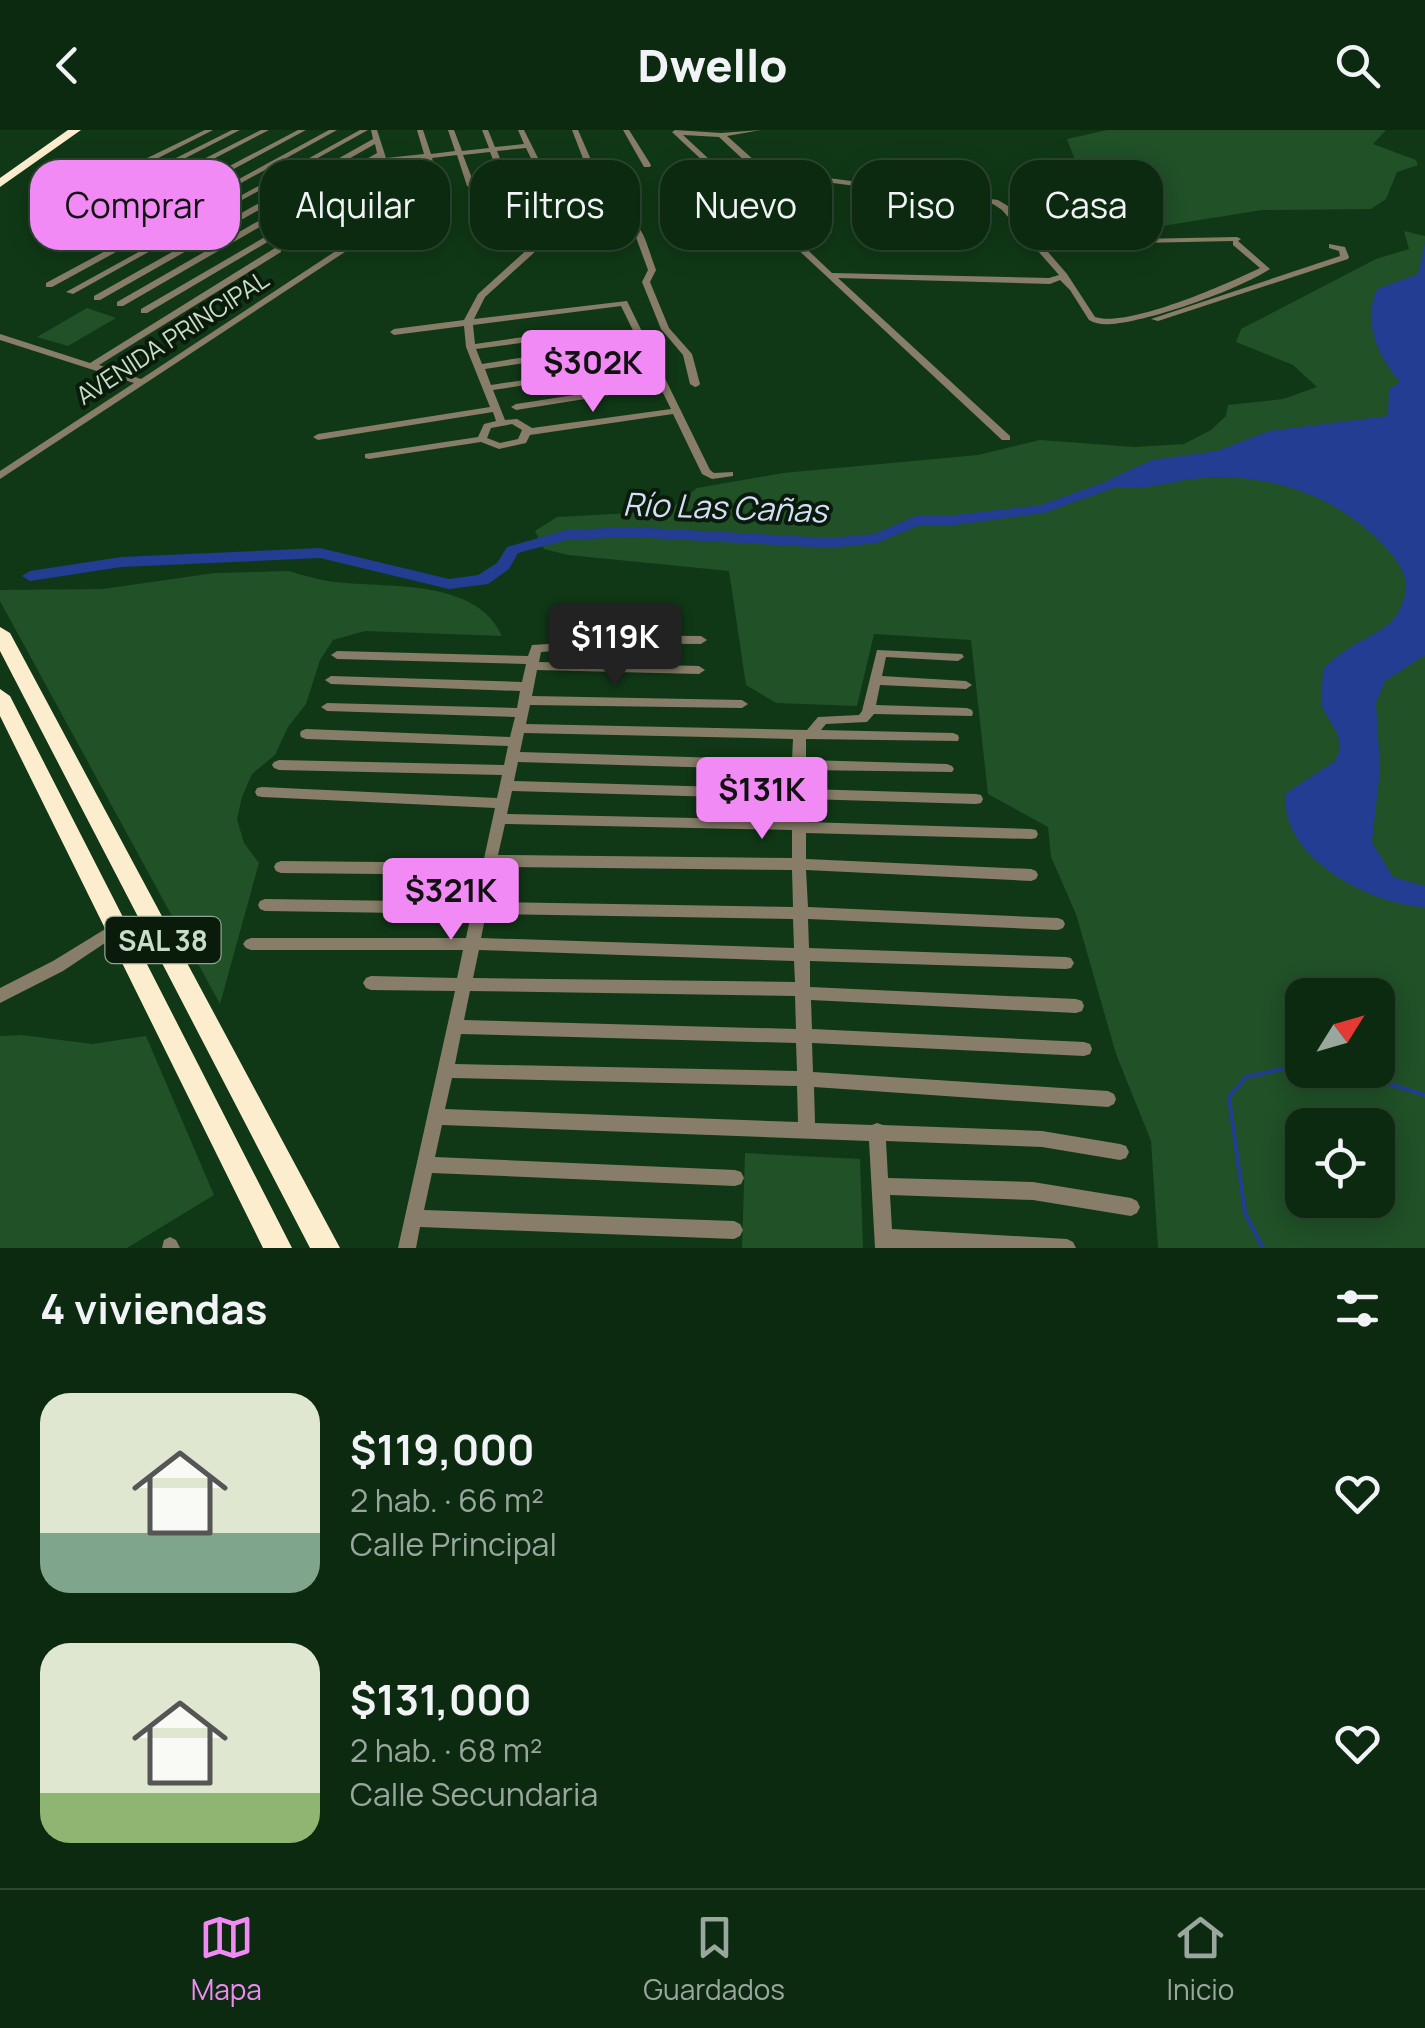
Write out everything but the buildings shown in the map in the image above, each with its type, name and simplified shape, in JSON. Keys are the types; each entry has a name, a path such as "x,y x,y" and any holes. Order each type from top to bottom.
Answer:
{"highway":[{"path":"0,174 62,130"},
{"path":"0,183 75,130"},
{"name":"SAL 38","path":"0,633 326,1248"},
{"name":"SAL 38","path":"0,696 278,1248"},
{"path":"146,990 180,971"}],"street":[{"path":"149,160 210,130"},
{"path":"177,160 237,130"},
{"path":"208,160 266,130"},
{"path":"240,163 302,130"},
{"path":"240,181 334,130"},
{"path":"240,198 365,130"},
{"path":"420,130 429,160"},
{"path":"451,130 470,186"},
{"path":"485,130 497,160"},
{"path":"500,421 471,347 468,322 481,296 544,238 556,221 552,194 521,130"},
{"path":"576,130 590,169 591,185 597,191 597,210 621,216 637,228 652,270 646,282 651,300 666,329 686,354 695,384"},
{"path":"626,130 647,165"},
{"path":"672,131 758,130"},
{"path":"672,131 704,160"},
{"path":"726,133 772,174 994,202 1010,217"},
{"path":"240,216 375,135"},
{"name":"AVENIDA PRINCIPAL","path":"375,135 381,160"},
{"path":"397,160 528,146"},
{"path":"144,311 260,241"},
{"path":"1123,324 1266,269 1236,241 1163,241"},
{"path":"1043,250 1080,295 1086,314 1095,322 1123,324 1186,310 1345,256 1342,249 1332,246"},
{"path":"49,285 114,250"},
{"path":"70,292 146,250"},
{"path":"98,298 181,250"},
{"path":"120,304 212,250"},
{"path":"92,365 273,250"},
{"name":"AVENIDA PRINCIPAL","path":"0,476 341,250"},
{"path":"804,250 1006,438"},
{"path":"832,275 1050,281 1062,278"},
{"path":"394,332 624,303 706,472 712,476 729,474"},
{"path":"471,347 558,335"},
{"path":"0,337 138,382"},
{"path":"479,367 545,358"},
{"path":"487,388 654,363"},
{"path":"516,406 664,384"},
{"path":"318,437 494,409"},
{"path":"527,432 676,411"},
{"path":"482,439 482,430 500,421 520,423 527,432"},
{"path":"369,456 482,439 492,445 508,446 522,441 527,432"},
{"path":"407,1248 534,658 565,639 701,640"},
{"path":"808,1128 799,864 799,763 805,734 823,720 862,719 869,709 881,653 958,658"},
{"path":"337,654 534,658 699,670"},
{"path":"331,680 514,750 799,793 976,798"},
{"path":"875,680 966,685"},
{"path":"262,792 514,750 742,704"},
{"path":"327,707 514,750 799,826 1031,834"},
{"path":"869,709 967,713"},
{"path":"306,734 514,750 948,769"},
{"path":"279,766 805,734 953,738"},
{"path":"281,867 799,864 1031,875"},
{"path":"265,906 801,913 1058,924"},
{"path":"0,996 58,966 116,929"},
{"path":"251,944 474,944 1066,963"},
{"path":"371,983 804,991 1076,1006"},
{"path":"457,1027 805,1036 1084,1050"},
{"path":"448,1070 806,1079 1108,1099"},
{"path":"438,1117 1042,1139 1120,1152"},
{"path":"877,1131 884,1243 1067,1248"},
{"path":"428,1164 735,1178"},
{"path":"880,1186 1033,1191 1130,1207"},
{"path":"415,1218 734,1230"}],"green space":[{"path":"1107,130 1386,130 1373,144 1416,160 1418,165 1397,172 1386,199 1371,209 1262,210 1163,226 1163,160 1075,160 1067,139"},
{"path":"1404,231 1425,236 1425,1248 1158,1248 1151,1141 1116,1054 1076,914 1051,857 1048,827 988,794 971,640 874,634 857,706 776,703 746,685 729,571 568,555 544,549 535,531 557,517 668,511 697,488 783,473 978,455 1040,440 1134,447 1184,444 1211,430 1226,416 1228,405 1283,399 1317,387 1293,365 1236,342 1241,329 1376,259 1409,249"},
{"path":"87,308 116,318 68,346 37,337"},
{"path":"288,571 334,582 403,586 452,595 490,617 502,636 365,631 333,640 320,660 306,704 288,727 275,755 252,774 242,797 237,819 244,843 259,863 220,1004 0,601 0,590 103,589 215,573"},
{"path":"0,1036 92,1044 146,1036 214,1195 127,1248 0,1248"},
{"path":"745,1153 860,1159 863,1248 742,1248"}],"water":[{"path":"1425,242 1425,655 1385,681 1376,703 1380,770 1372,842 1393,877 1425,886 1425,907 1379,897 1332,873 1297,838 1287,816 1286,793 1335,761 1340,749 1338,735 1321,705 1323,670 1341,653 1391,622 1401,606 1405,581 1394,557 1346,514 1299,490 1220,477 1127,488 1117,487 1110,479 1152,460 1217,451 1269,431 1388,416 1389,389 1400,382 1375,338 1373,301 1377,289 1418,274"}],"waterway":[{"name":"Río Las Cañas","path":"30,576 121,562 320,553 449,584 482,580 503,566 512,550 566,535 630,532 830,543 877,538 918,520 955,520 1044,509 1136,475"},
{"path":"1263,1248 1245,1213 1229,1097 1246,1077 1285,1068"},
{"path":"1395,1086 1425,1095"}]}
